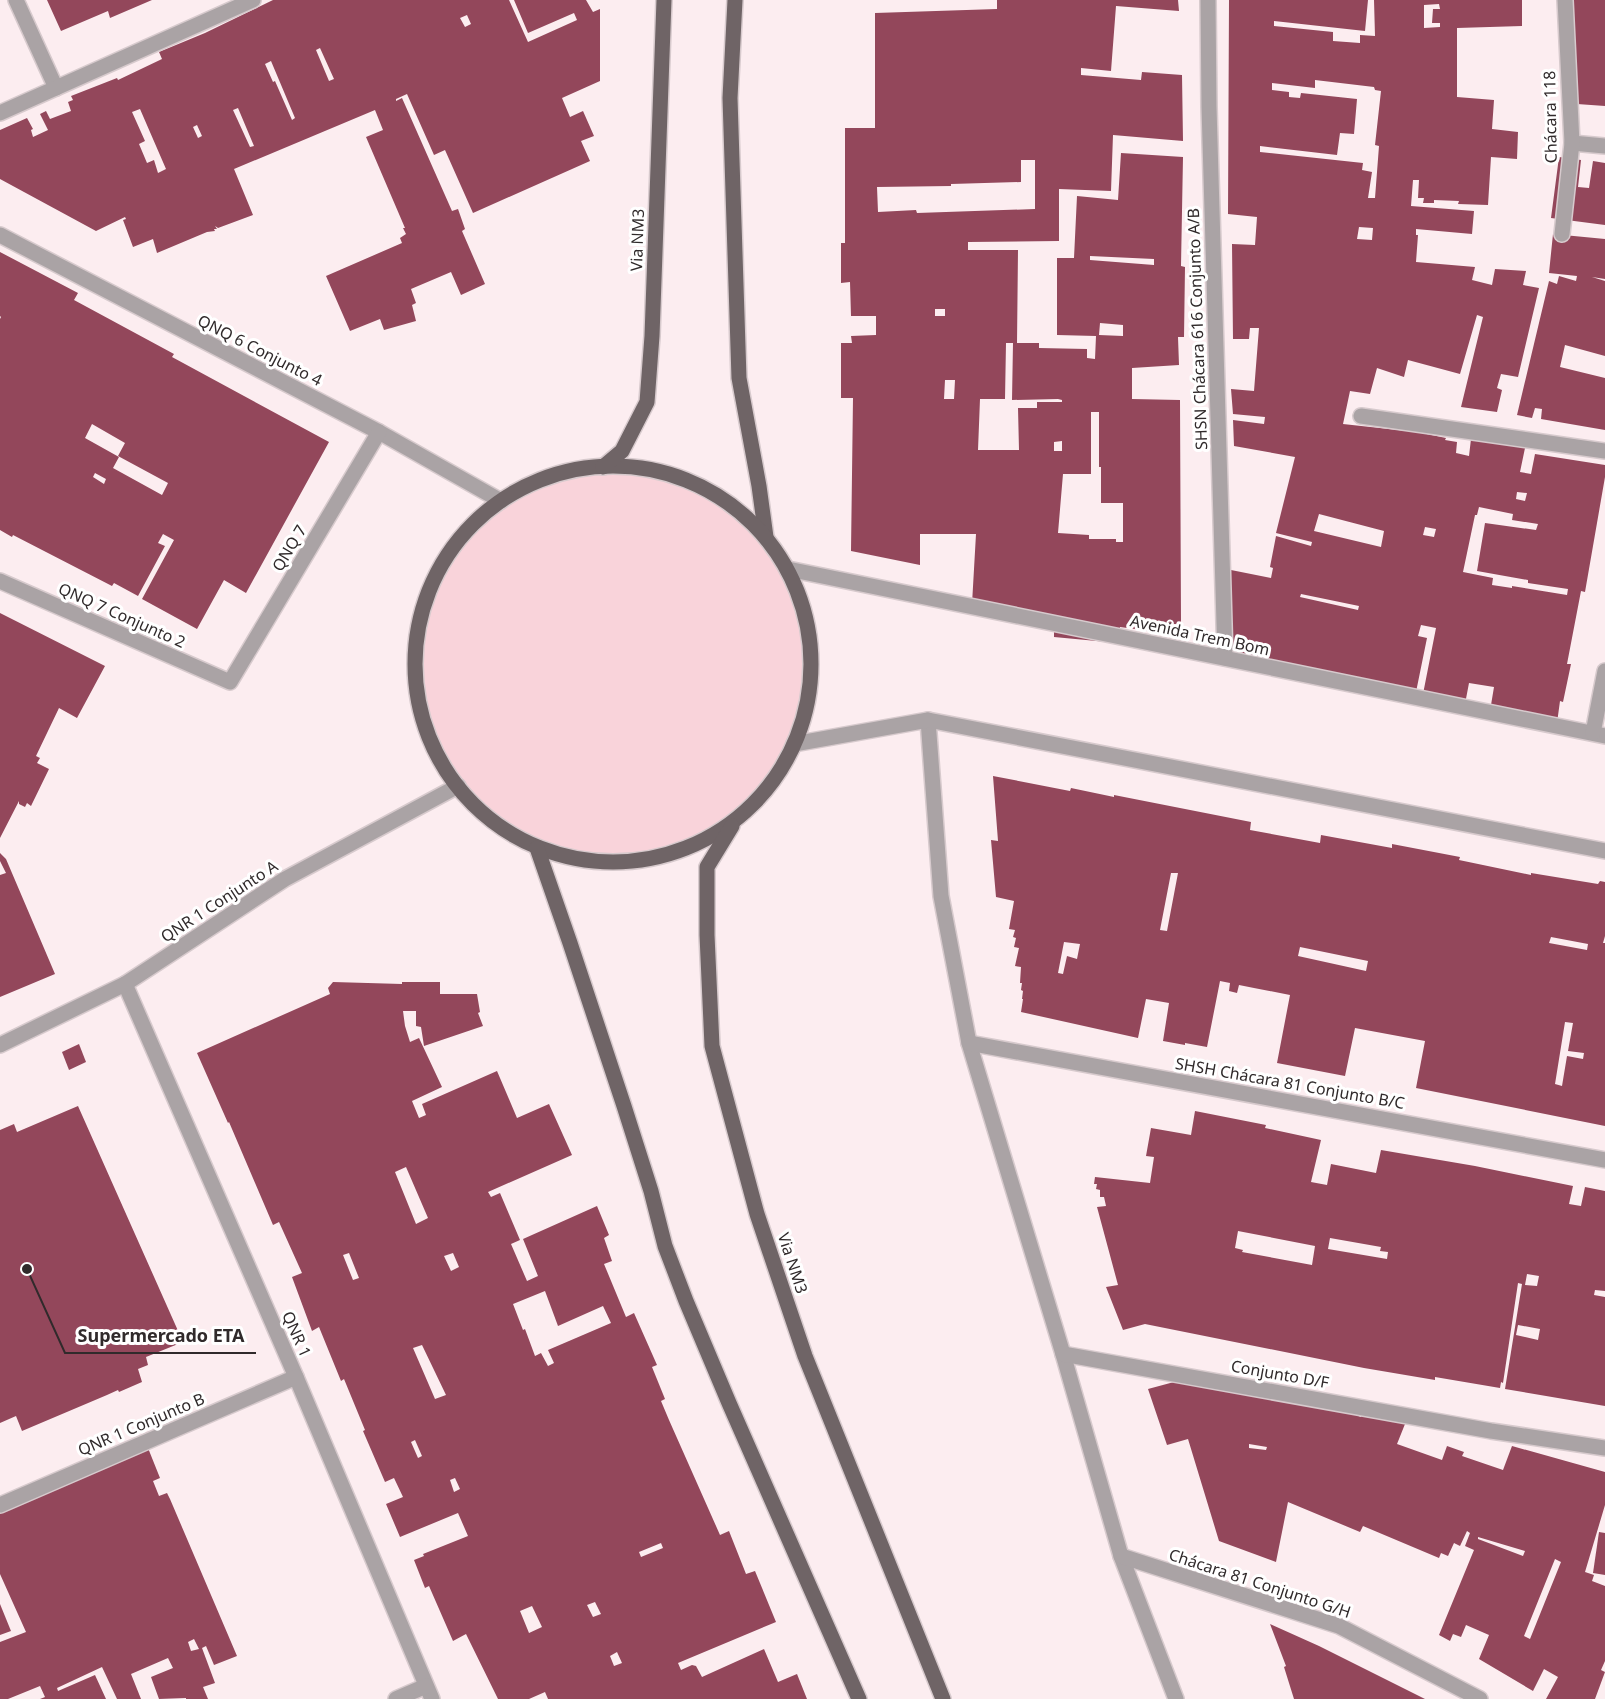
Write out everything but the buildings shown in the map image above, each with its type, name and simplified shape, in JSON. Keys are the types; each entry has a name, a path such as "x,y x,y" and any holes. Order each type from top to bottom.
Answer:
{"main road":[{"name":"Via NM3","path":"603,467 622,451 647,402 652,336 664,0"},
{"path":"735,0 730,98 739,378 759,486 766,540"},
{"path":"640,466 700,484 752,521 788,569 810,632 809,700 786,765 742,818 683,853 580,860 549,855 489,822 444,770 418,706 415,642 432,581 467,528 516,489 576,468 603,467 640,466"},
{"name":"Via NM3","path":"733,824 707,867 707,935 712,1046 757,1214 805,1356 943,1699"},
{"path":"537,848 624,1106 651,1191 665,1246 729,1403 859,1699"}],"street":[{"path":"16,0 56,88"},
{"path":"0,113 253,0"},
{"name":"SHSN Chácara 616 Conjunto A/B","path":"1208,0 1209,119 1225,658"},
{"name":"Chácara 118","path":"1562,234 1572,143 1565,0"},
{"path":"1572,143 1605,147"},
{"name":"QNQ 6 Conjunto 4","path":"0,235 378,432 501,501"},
{"path":"1361,416 1605,451"},
{"name":"QNQ 7","path":"230,682 378,432"},
{"name":"Avenida Trem Bom","path":"788,569 1599,734"},
{"name":"QNQ 7 Conjunto 2","path":"0,581 230,682"},
{"path":"1599,734 1605,671"},
{"path":"794,744 928,720 1605,851"},
{"path":"928,720 940,897 969,1042 1121,1556 1176,1699"},
{"name":"QNR 1 Conjunto A","path":"0,1045 125,984 285,879 458,786"},
{"name":"QNR 1","path":"125,984 296,1377 429,1692"},
{"name":"SHSH Chácara 81 Conjunto B/C","path":"969,1042 1605,1160"},
{"name":"Conjunto D/F","path":"1063,1354 1491,1431 1605,1449"},
{"name":"QNR 1 Conjunto B","path":"0,1504 296,1377"},
{"name":"Chácara 81 Conjunto G/H","path":"1121,1556 1339,1626 1480,1699"},
{"path":"396,1699 429,1692"}],"shaded area":[{"path":"612,468 650,472 687,483 721,502 751,526 775,556 794,590 805,627 809,665 805,703 794,740 775,774 751,804 721,828 687,847 650,858 612,862 574,858 537,847 503,828 473,804 449,774 430,740 419,703 415,665 419,627 430,590 449,556 473,526 503,502 537,483 574,472"}],"place":[{"name":"Supermercado ETA","path":"27,1269"}]}
